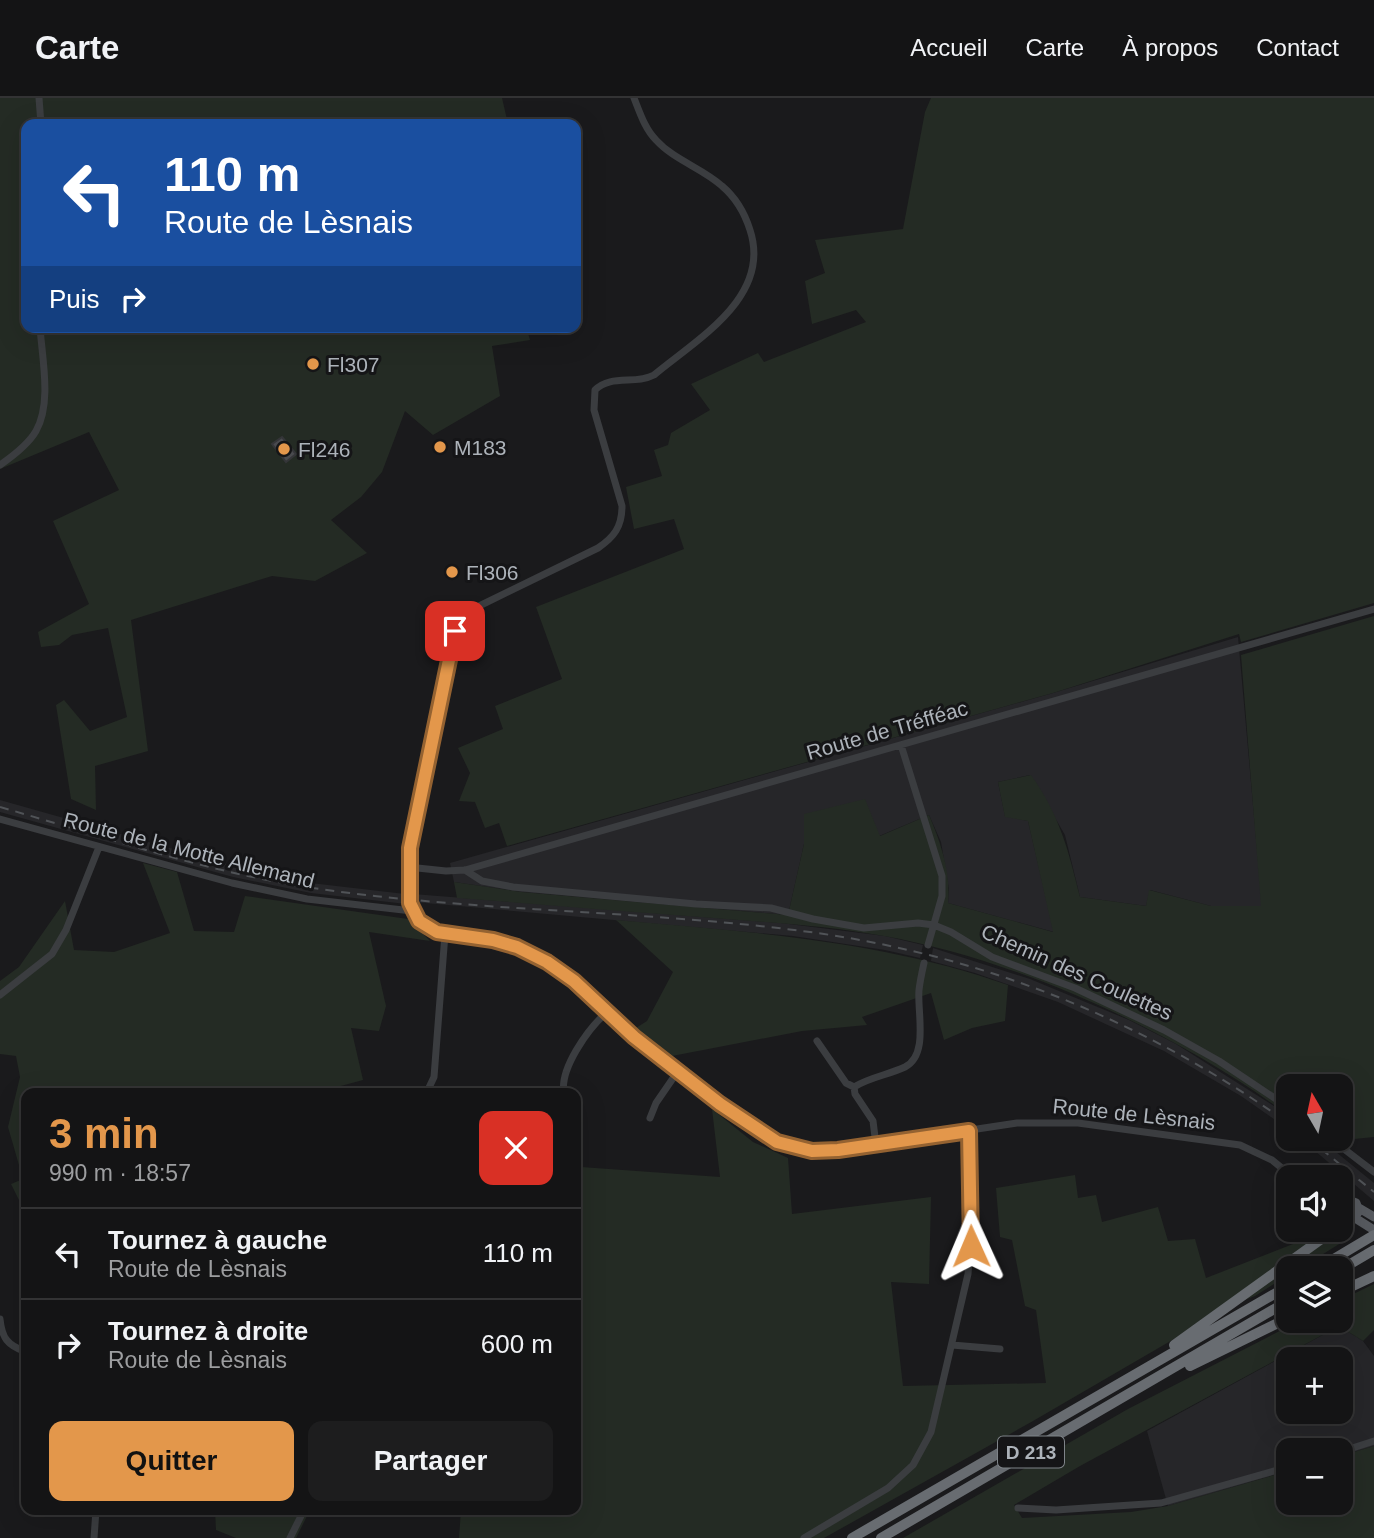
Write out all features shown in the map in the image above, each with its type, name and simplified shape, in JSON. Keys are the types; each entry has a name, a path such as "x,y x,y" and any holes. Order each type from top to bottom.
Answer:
{"highway":[{"path":"1339,1256 1374,1236"},
{"path":"1113,1388 1125,1375 1187,1337 1318,1242"},
{"path":"1353,1262 1373,1250"},
{"path":"1353,1286 1374,1276"},
{"name":"D 213","path":"852,1538 1276,1293"},
{"name":"D 213","path":"881,1538 1276,1308"},
{"path":"1164,1374 1179,1371 1276,1324"}],"main road":[{"path":"1353,1202 1374,1217"},
{"path":"1359,1208 1355,1218 1374,1230"}],"street":[{"path":"39,98 41,119"},
{"path":"412,911 408,867 412,832 449,650 459,623 473,609 598,548 614,535 622,517 622,506 594,410 595,390 610,382 640,380 654,375 729,312 748,286 751,276 754,244 748,223 737,204 722,186 656,140 634,98"},
{"path":"0,465 36,432 41,418 44,400 40,333"},
{"name":"Route de Tréfféac","path":"408,867 465,870 1374,609"},
{"path":"901,745 942,876 942,896 928,945"},
{"name":"Route de la Motte Allemand","path":"0,819 232,883 307,899 412,911"},
{"path":"0,995 52,954 66,930 99,847"},
{"name":"Chemin des Coulettes","path":"465,870 467,874 482,881 513,887 771,908 864,928 934,925 992,957 1075,988 1153,1024 1219,1061 1276,1099"},
{"name":"Route de Lèsnais","path":"412,911 423,925 445,933 493,940 517,947 547,962 574,981 606,1013 720,1104 777,1142 812,1151 876,1145 1042,1121 1108,1126 1225,1142 1254,1150 1278,1165"},
{"path":"429,1088 434,1077 445,933"},
{"path":"854,1087 863,1081 906,1066 914,1059 920,1031 919,990 924,963"},
{"path":"564,1088 563,1076 570,1061 606,1013"},
{"path":"817,1041 838,1073 854,1087 855,1094 873,1121 876,1145"},
{"path":"650,1118 656,1103 678,1071"},
{"path":"804,1538 888,1488 913,1465 931,1432 968,1274 971,1246 969,1131"},
{"path":"1348,1152 1374,1172"},
{"path":"0,1318 6,1342 21,1350"},
{"path":"952,1345 1000,1349"},
{"path":"1353,1448 1374,1441"},
{"path":"1018,1508 1056,1510 1161,1503 1276,1470"},
{"path":"94,1538 96,1515"},
{"path":"290,1538 302,1515"}],"shaded area":[{"path":"0,98 502,98 507,119 21,119 21,333 528,333 530,340 492,346 500,396 433,435 405,411 382,472 361,497 331,520 367,553 315,581 272,576 131,620 148,751 95,766 96,810 71,799 56,705 64,700 90,731 127,717 108,628 72,635 59,645 41,647 38,632 89,604 53,521 119,490 89,432 0,469"},
{"path":"931,98 1374,98 1374,603 1241,642 1239,634 1053,693 507,846 499,823 485,828 475,802 459,801 470,773 458,748 503,729 495,706 562,679 536,607 684,549 674,519 634,529 626,487 662,476 654,450 668,445 671,433 710,410 691,384 758,353 764,362 866,322 856,310 812,324 805,281 825,273 815,240 903,229 925,112"},
{"path":"1374,616 1374,1137 1353,1138 1353,1074 1276,1074 1276,1107 1197,1056 1095,1004 989,963 936,947 815,926 457,898 454,882 521,892 788,915 804,844 804,814 865,799 880,836 929,815 944,858 948,903 1053,932 1028,821 1005,817 998,782 1031,775 1062,833 1080,897 1146,906 1149,890 1211,906 1261,906 1241,655"},
{"path":"1238,637 1262,906 1211,906 1150,890 1146,906 1080,897 1065,835 1030,775 998,782 1005,816 1028,821 1054,932 948,903 949,889 941,842 929,815 879,836 804,814 804,844 788,915 521,892 454,882 450,863 1053,693"},
{"path":"0,800 244,869 302,882 405,894 406,904 311,893 233,877 0,812"},
{"path":"143,863 177,872 194,931 234,932 245,896 408,919 430,941 369,932 386,1006 379,1031 351,1028 363,1080 333,1088 21,1088 21,1172 8,1127 20,1077 16,1056 0,1054 0,981 19,967 65,901 74,950 114,952 170,933"},
{"path":"413,894 781,923 885,936 923,945 920,958 793,936 414,902"},
{"path":"616,920 814,940 960,970 1008,985 1005,1021 972,1028 944,1040 931,993 862,1017 867,1025 802,1031 672,1056 636,1028 647,1021 673,972"},
{"path":"933,948 1030,979 1129,1020 1176,1044 1276,1107 1276,1121 1241,1096 1164,1051 1058,1002 931,961"},
{"path":"712,1109 753,1142 788,1158 792,1214 931,1197 929,1284 891,1282 903,1386 1046,1383 1036,1310 1025,1306 1012,1240 1000,1237 996,1188 1075,1175 1078,1198 1096,1195 1102,1222 1158,1207 1168,1241 1195,1239 1206,1278 1298,1242 1342,1242 1320,1256 1276,1256 1276,1283 1255,1296 1212,1312 1174,1339 824,1538 459,1538 461,1515 581,1515 581,1167 720,1177"},
{"path":"1316,1152 1336,1152 1352,1165 1332,1165"},
{"path":"1353,1166 1374,1183 1374,1201 1353,1183"},
{"path":"21,1180 21,1204 11,1184"},
{"path":"1374,1284 1374,1330 1363,1341 1350,1333 1353,1333 1353,1294"},
{"path":"1276,1333 1326,1333 1300,1347 1276,1347 1276,1360 1080,1466 1014,1505 1022,1518 1131,1512 1168,1506 1276,1474 1276,1515 1353,1515 1353,1452 1374,1446 1374,1538 903,1538 1128,1409"},
{"path":"1326,1333 1350,1333 1363,1341 1374,1356 1374,1446 1353,1452 1353,1438 1276,1438 1276,1474 1168,1506 1147,1431 1276,1360 1276,1424 1353,1424 1353,1347 1301,1347"},
{"path":"215,1515 308,1515 296,1538 236,1538 216,1530"}],"building":[{"name":"Fl246","path":"282,437 296,454 286,462 272,444"}],"railway":[{"path":"0,807 199,864 320,889 446,903 761,926 887,945 1008,979 1125,1026 1181,1055 1276,1115"},
{"path":"1325,1152 1374,1192"}],"place":[{"name":"Fl307","path":"313,364"},
{"name":"M183","path":"440,447"},
{"name":"Fl246","path":"284,449"},
{"name":"Fl306","path":"452,572"}],"route":[{"path":"455,631 410,848 410,903 419,921 437,932 493,940 517,947 547,962 574,981 634,1037 720,1104 777,1142 812,1151 838,1150 969,1131 971,1246"}]}
